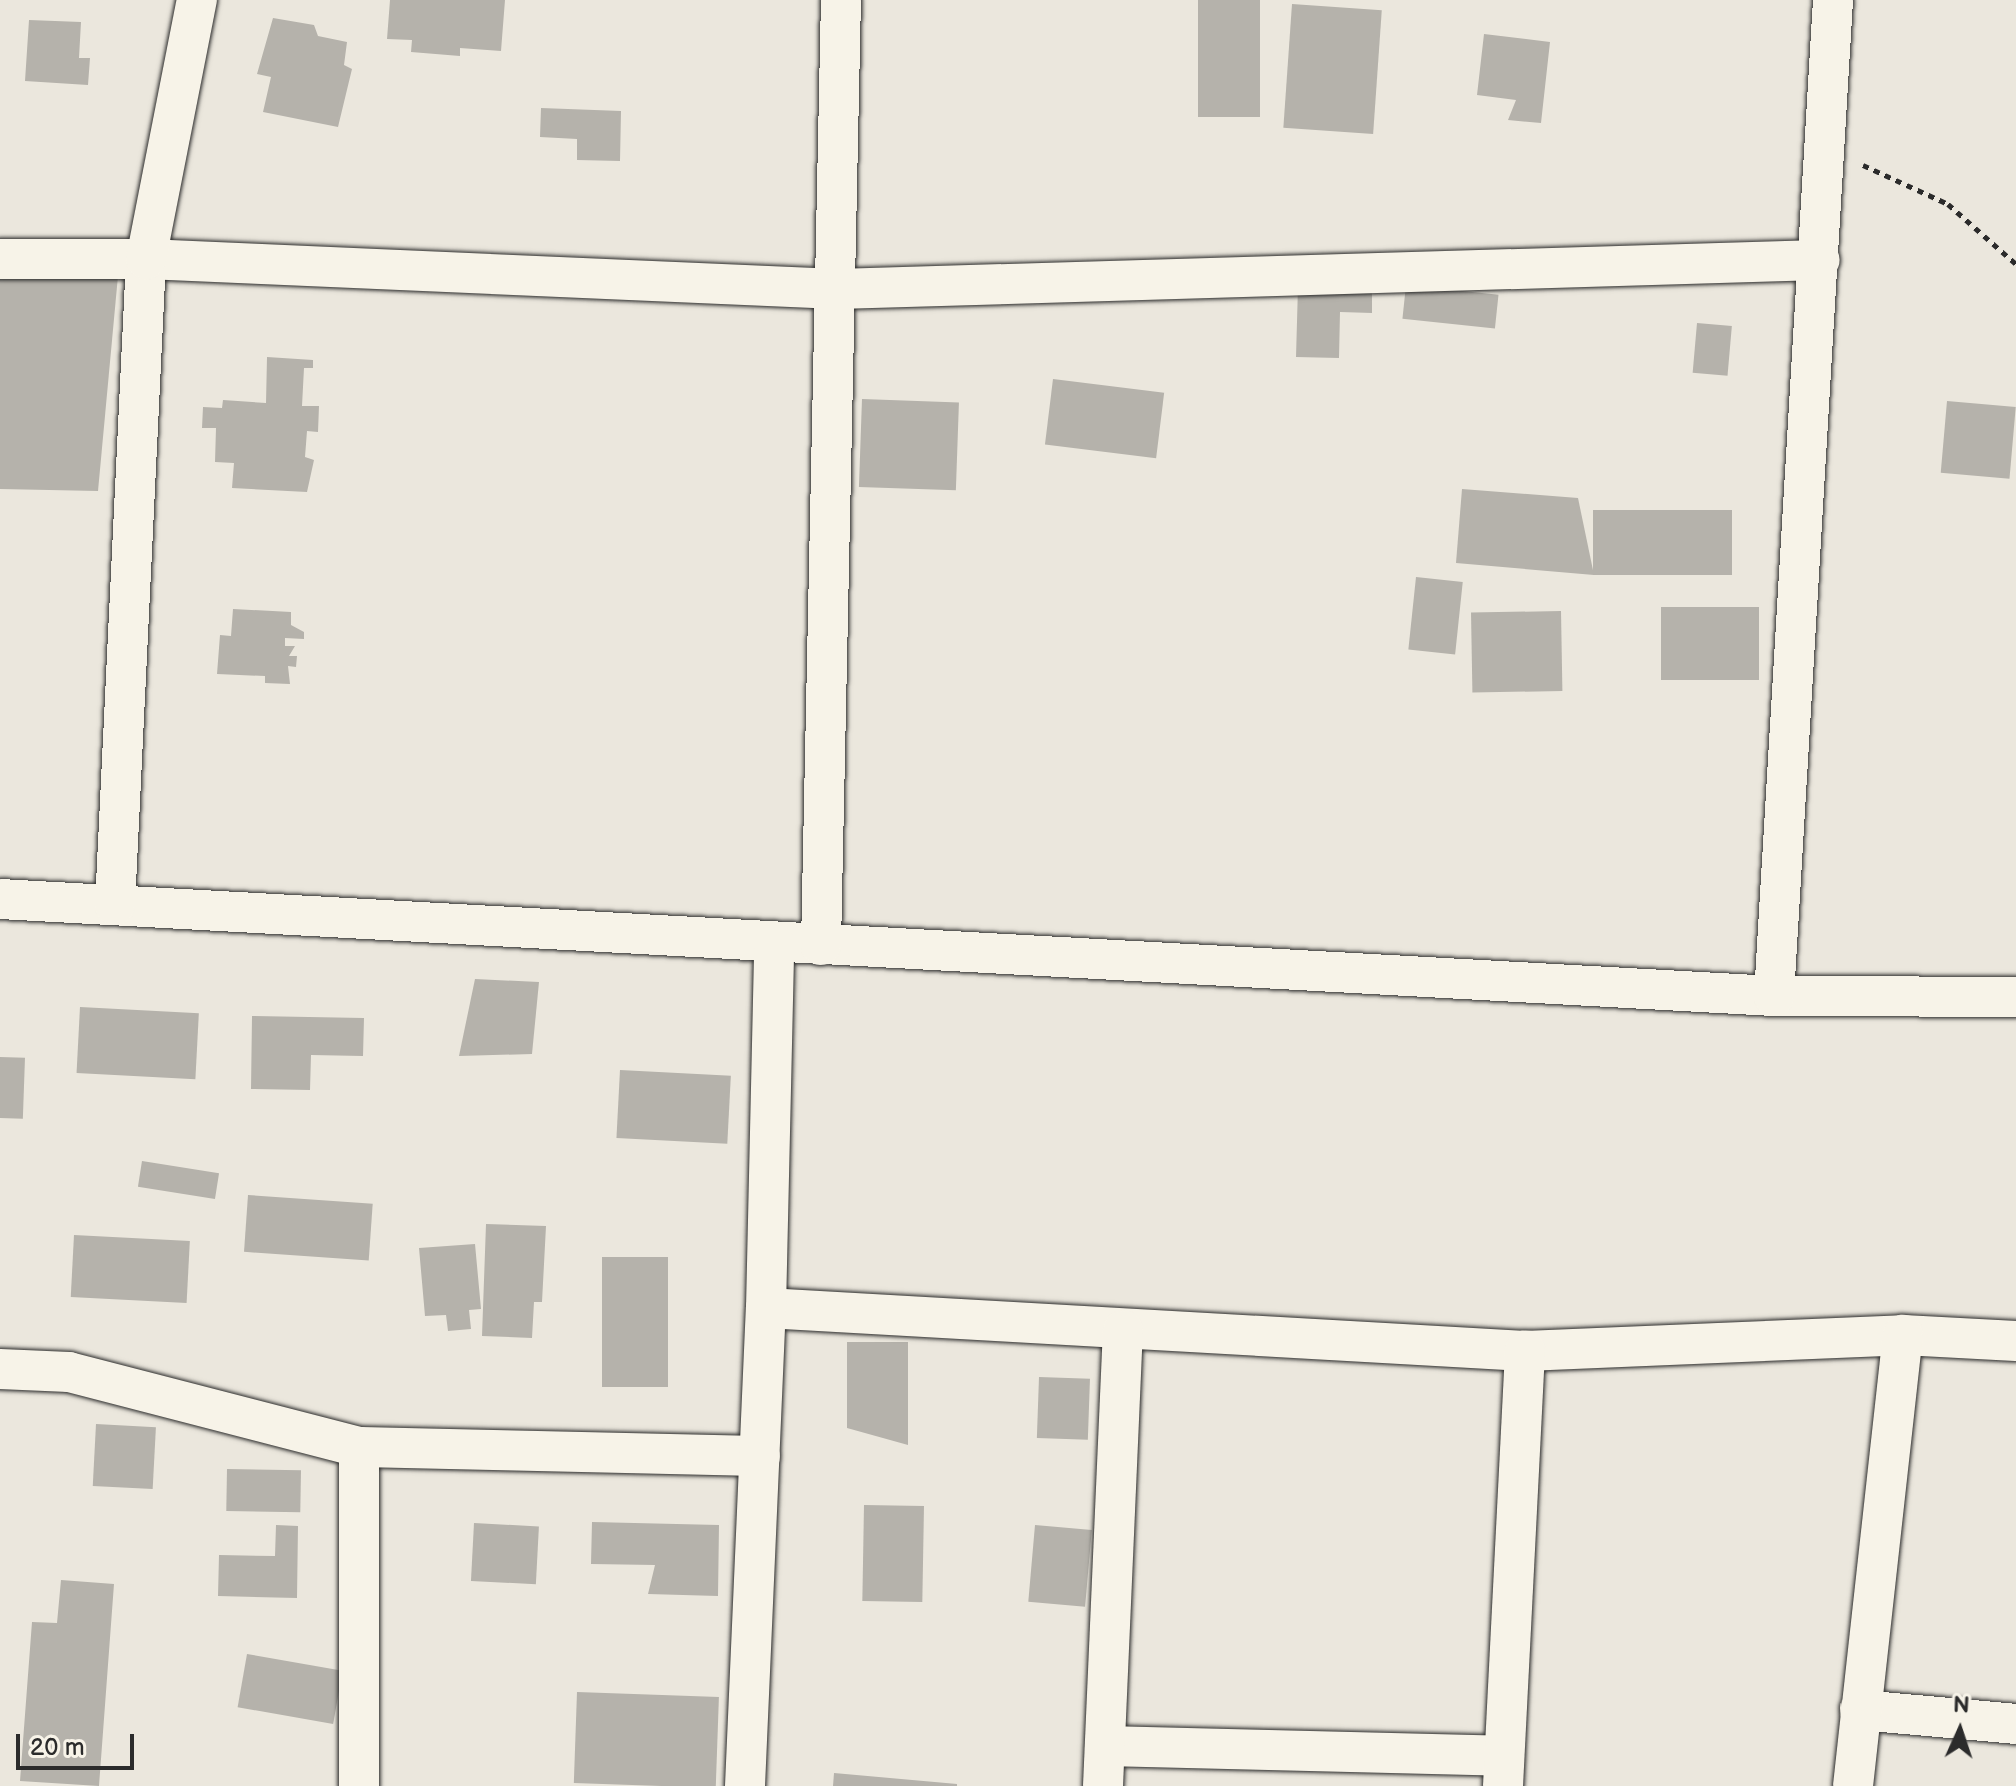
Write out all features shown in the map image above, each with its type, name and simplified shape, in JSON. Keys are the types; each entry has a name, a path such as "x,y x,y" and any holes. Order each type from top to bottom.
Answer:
{"street":[{"path":"115,905 146,259 197,0"},
{"path":"821,945 841,0"},
{"path":"1774,996 1833,0"},
{"path":"0,259 146,259 837,289 1820,260"},
{"path":"0,899 1774,996 2016,997"},
{"path":"745,1786 766,1308 774,943"},
{"path":"766,1308 1525,1351 1903,1335 2016,1341"},
{"path":"1103,1786 1123,1330"},
{"path":"1853,1786 1903,1335"},
{"path":"1105,1746 1504,1771 1525,1351"},
{"path":"0,1369 69,1372 359,1447 760,1456"},
{"path":"359,1447 359,1786"},
{"path":"1860,1710 2016,1724"}],"path":[{"path":"1825,148 1948,204 2016,264"}],"building":[{"path":"390,0 505,0 501,51 460,48 460,56 411,52 412,40 387,39"},
{"path":"1198,0 1260,0 1260,117 1198,117"},
{"path":"1292,4 1382,10 1373,134 1283,128"},
{"path":"273,18 314,25 318,36 347,42 344,65 352,69 338,127 263,112 271,77 257,74"},
{"path":"29,20 81,22 79,58 90,58 88,85 25,81"},
{"path":"1484,34 1550,42 1541,123 1508,120 1516,100 1477,95"},
{"path":"541,108 621,111 620,161 577,160 577,139 540,137"},
{"path":"0,264 119,265 98,491 0,489"},
{"path":"1406,285 1498,295 1495,329 1402,319"},
{"path":"1298,286 1372,288 1372,313 1340,312 1339,358 1296,357"},
{"path":"1697,323 1732,326 1728,376 1693,373"},
{"path":"267,357 313,360 313,368 304,368 302,406 319,406 318,432 307,431 305,457 314,460 307,492 232,488 234,463 215,462 216,428 202,428 203,407 222,408 223,400 266,403"},
{"path":"1053,379 1164,393 1156,458 1045,445"},
{"path":"862,399 959,402 956,490 859,487"},
{"path":"1947,401 2016,407 2009,479 1941,473"},
{"path":"1462,489 1578,498 1594,575 1456,563"},
{"path":"1593,510 1732,510 1732,575 1593,575"},
{"path":"1416,577 1463,582 1455,655 1408,650"},
{"path":"1661,607 1759,607 1759,680 1661,680"},
{"path":"233,609 291,612 291,625 304,632 304,639 285,638 285,646 295,646 289,656 297,656 296,667 288,666 290,684 265,683 265,676 217,674 220,635 231,636"},
{"path":"1561,611 1562,691 1472,693 1471,613"},
{"path":"475,979 539,982 532,1054 459,1056"},
{"path":"80,1007 199,1013 195,1079 77,1073"},
{"path":"252,1016 364,1018 363,1056 311,1055 310,1090 251,1089"},
{"path":"0,1057 25,1058 23,1119 0,1118"},
{"path":"620,1070 731,1076 727,1144 616,1138"},
{"path":"142,1161 219,1173 215,1199 138,1187"},
{"path":"248,1195 373,1204 369,1261 244,1252"},
{"path":"486,1224 546,1226 542,1302 534,1302 532,1338 482,1336"},
{"path":"74,1235 190,1241 187,1303 71,1297"},
{"path":"475,1244 481,1309 469,1310 471,1329 448,1331 446,1315 425,1316 419,1248"},
{"path":"602,1257 668,1257 668,1387 602,1387"},
{"path":"847,1342 908,1342 908,1445 847,1428"},
{"path":"1039,1377 1090,1379 1088,1440 1037,1438"},
{"path":"96,1424 156,1427 153,1489 93,1486"},
{"path":"227,1469 301,1470 300,1512 226,1511"},
{"path":"864,1505 924,1506 922,1602 862,1601"},
{"path":"592,1522 719,1525 718,1596 648,1594 655,1565 591,1564"},
{"path":"474,1523 539,1526 536,1584 471,1581"},
{"path":"276,1525 298,1526 297,1598 218,1596 219,1555 275,1556"},
{"path":"1035,1525 1092,1530 1085,1607 1028,1602"},
{"path":"61,1580 114,1584 99,1786 20,1781 32,1622 57,1623"},
{"path":"247,1654 343,1671 333,1724 238,1707"},
{"path":"577,1692 719,1697 716,1786 574,1783"},
{"path":"834,1773 957,1784 957,1786 833,1786"}]}
